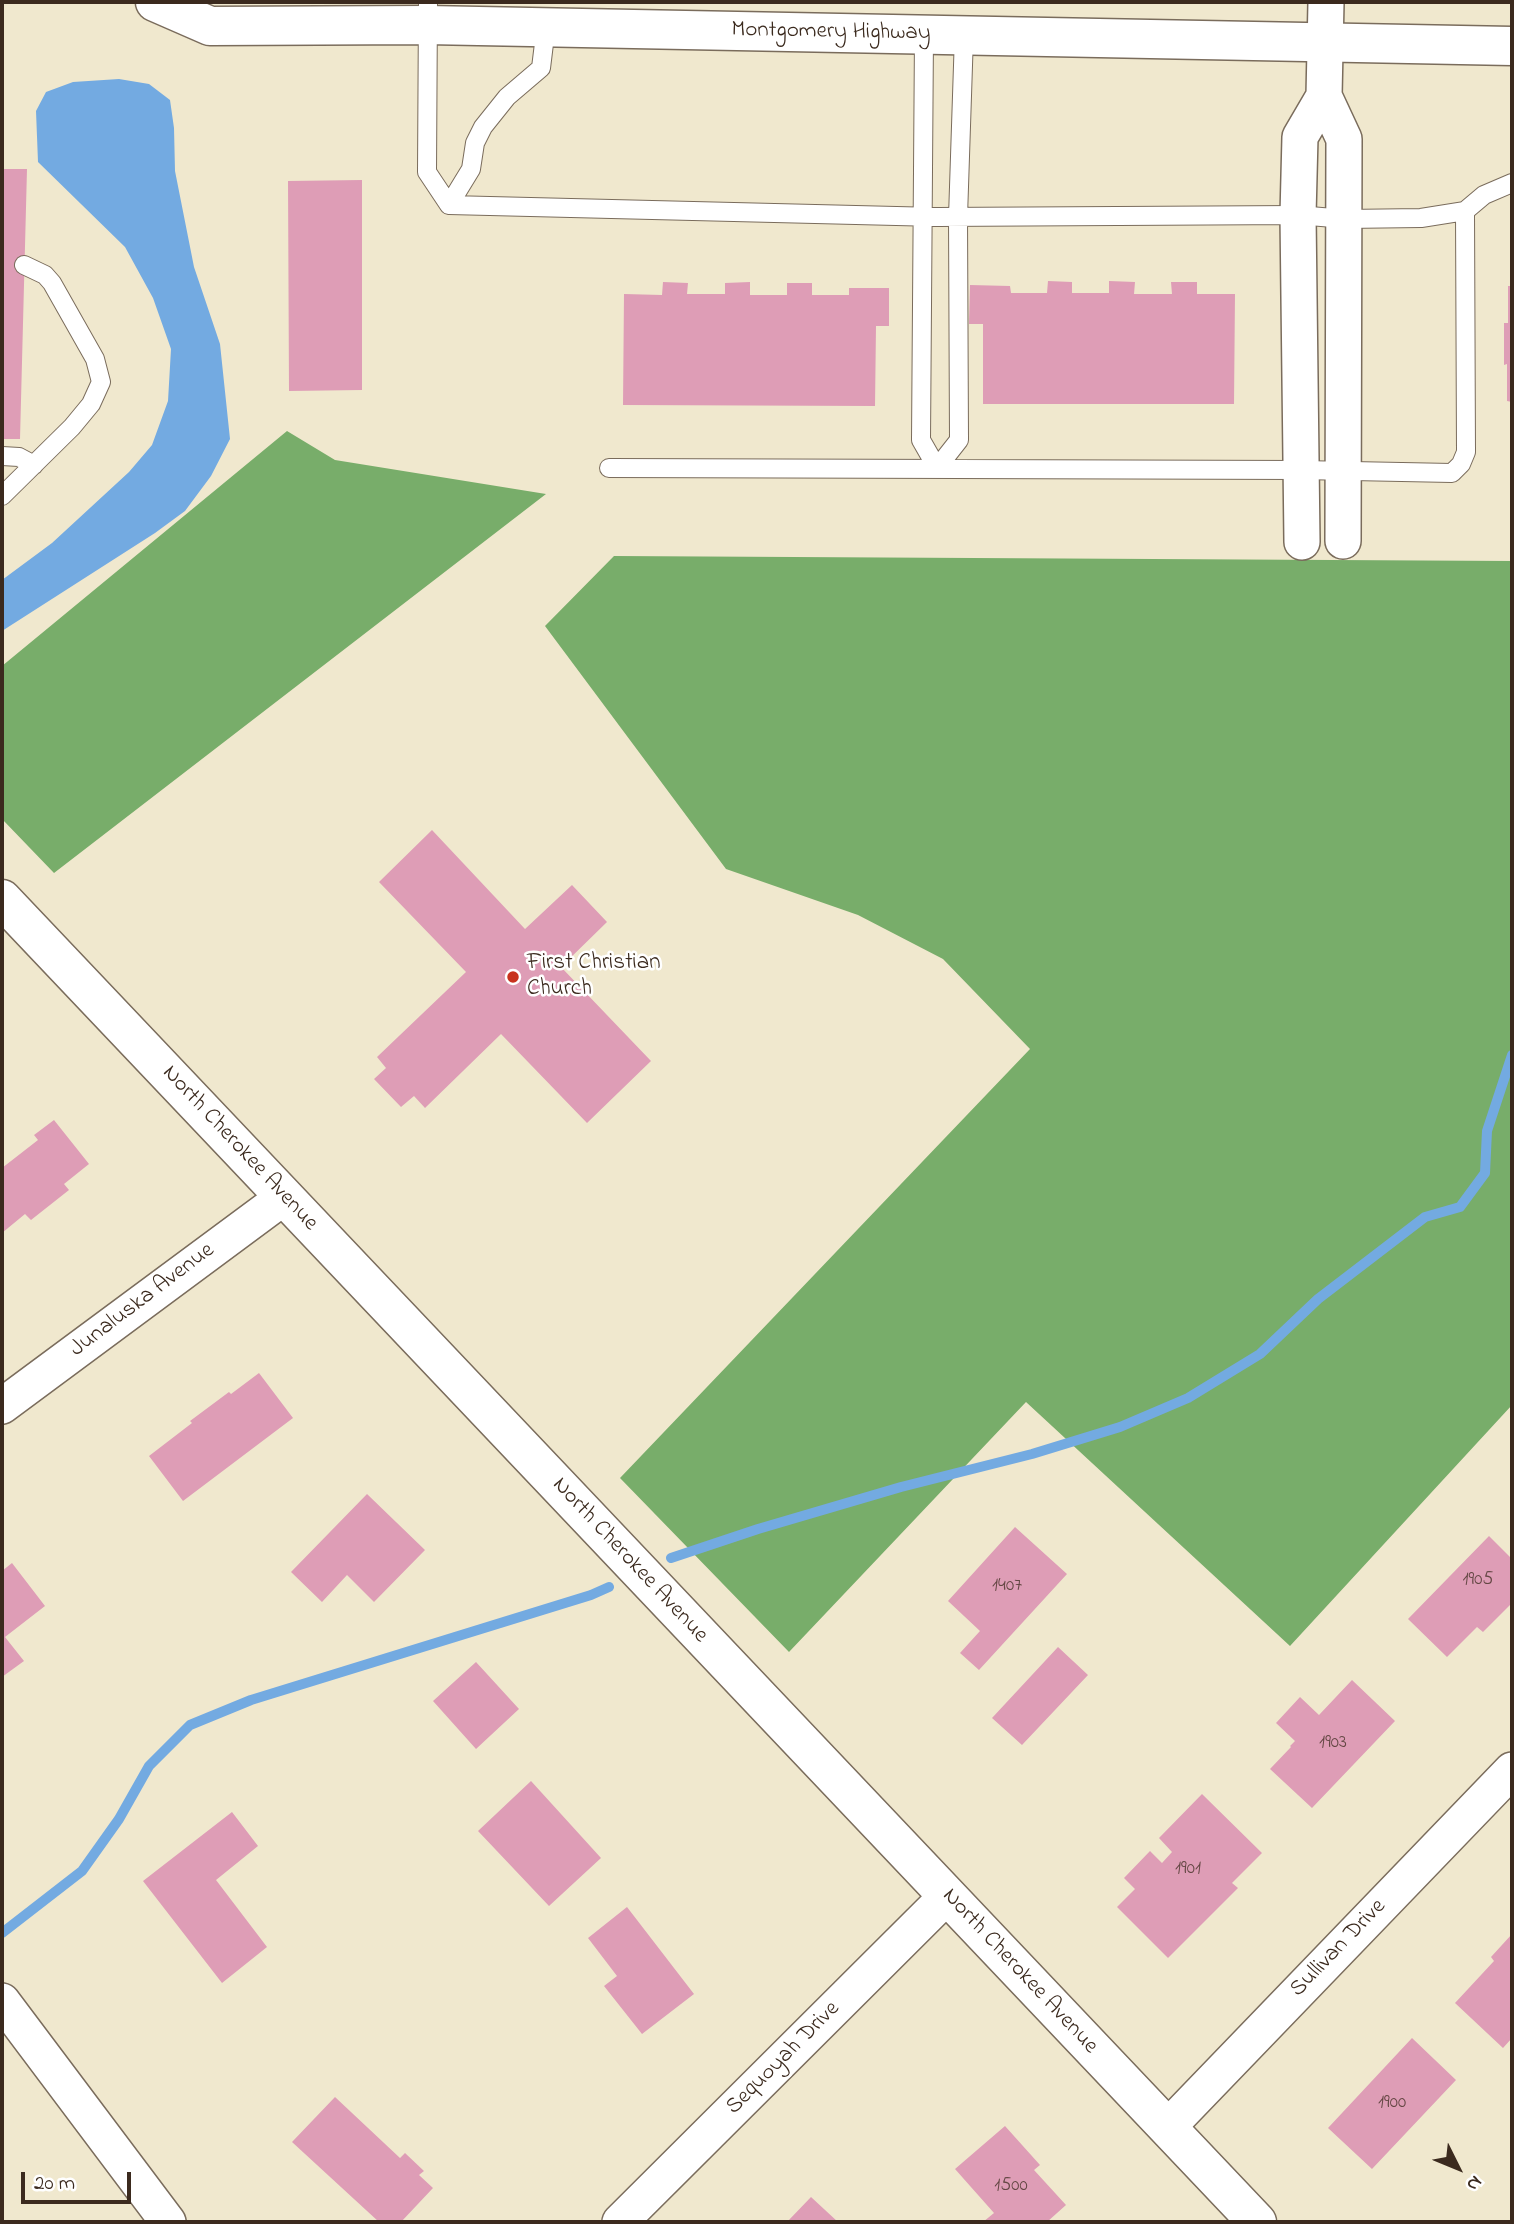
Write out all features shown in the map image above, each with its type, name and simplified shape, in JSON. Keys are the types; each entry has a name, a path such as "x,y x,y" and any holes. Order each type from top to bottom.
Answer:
{"street":[{"name":"Montgomery Highway","path":"155,2 210,26 427,13 546,27 1512,46"},
{"path":"1326,2 1324,96 1344,139 1343,541"},
{"path":"1302,542 1298,215 1300,137 1324,96"},
{"name":"North Cherokee Avenue","path":"2,899 1257,2222"},
{"name":"Junaluska Avenue","path":"2,1406 284,1197"},
{"name":"Sullivan Drive","path":"1167,2128 1512,1770"},
{"name":"Sequoyah Drive","path":"620,2222 947,1896"},
{"path":"2,2001 168,2222"}],"lane":[{"path":"427,13 427,172 449,205"},
{"path":"449,205 471,169 475,143 483,127 507,97 541,68 546,27"},
{"path":"924,34 921,440 937,468"},
{"path":"937,468 959,440 958,217 964,35"},
{"path":"449,205 958,217 1298,215 1345,219 1421,218 1465,211 1484,195 1512,183"},
{"path":"608,468 1343,470 1452,473 1461,464 1466,452 1465,211"},
{"path":"2,496 72,428 91,404 101,382 95,359 52,283 45,275 24,265"},
{"path":"2,456 19,457 34,465"}],"green space":[{"path":"287,431 335,460 546,494 54,873 2,819 2,666"},
{"path":"614,556 1512,561 1512,1405 1290,1646 1026,1402 789,1652 620,1478 1030,1049 943,959 858,915 726,869 545,626"}],"water":[{"path":"119,79 149,84 170,100 175,171 194,267 220,344 230,439 211,476 185,511 2,631 2,580 52,543 129,472 152,445 168,401 171,349 153,298 125,247 38,162 36,111 46,92 73,82"}],"building":[{"path":"2,169 27,169 20,439 2,439"},
{"path":"362,180 362,390 289,391 288,181"},
{"path":"1048,281 1072,282 1072,293 1109,293 1109,281 1135,282 1134,294 1172,294 1171,282 1197,282 1197,294 1235,294 1234,404 983,404 983,324 969,324 970,285 1010,286 1011,293 1047,293"},
{"path":"663,282 688,283 687,294 725,294 725,283 750,282 750,295 787,295 787,283 812,283 812,295 849,295 849,288 889,288 889,326 876,326 875,406 623,405 624,294 662,295"},
{"path":"1508,286 1512,286 1512,402 1507,401 1507,364 1504,365 1504,323 1508,323"},
{"path":"432,830 525,929 572,885 607,922 561,967 651,1061 587,1123 501,1034 425,1108 414,1096 401,1107 374,1079 386,1068 377,1057 466,972 379,882"},
{"path":"54,1120 89,1164 64,1184 69,1190 31,1220 25,1214 2,1233 2,1168 38,1140 34,1135"},
{"path":"259,1373 293,1418 183,1501 149,1456 192,1423 190,1421"},
{"path":"367,1494 425,1550 374,1602 347,1575 322,1602 291,1572"},
{"path":"1015,1527 1067,1574 979,1670 960,1653 980,1631 948,1601"},
{"path":"1489,1536 1512,1559 1512,1603 1483,1632 1477,1627 1447,1657 1408,1619"},
{"path":"12,1563 45,1606 5,1637 24,1661 2,1677 2,1571"},
{"path":"1058,1647 1088,1675 1022,1745 992,1718"},
{"path":"476,1662 519,1709 476,1749 433,1701"},
{"path":"1352,1680 1395,1721 1312,1808 1270,1769 1295,1741 1276,1723 1300,1697 1319,1715"},
{"path":"531,1781 601,1858 549,1906 478,1831"},
{"path":"1202,1794 1262,1853 1232,1883 1238,1888 1168,1958 1117,1907 1135,1889 1124,1878 1150,1851 1162,1863 1172,1852 1159,1838"},
{"path":"232,1812 258,1846 216,1880 267,1947 222,1983 143,1881"},
{"path":"627,1907 694,1994 642,2034 604,1986 617,1976 588,1938"},
{"path":"1512,1934 1512,2038 1503,2048 1455,2003 1494,1961 1491,1957"},
{"path":"1412,2038 1456,2080 1372,2169 1328,2128"},
{"path":"335,2097 400,2158 405,2153 424,2171 419,2175 433,2188 401,2222 379,2222 292,2142"},
{"path":"1005,2126 1040,2165 1034,2170 1066,2205 1047,2222 983,2222 994,2213 955,2169"},
{"path":"811,2197 838,2222 787,2222"}],"waterway":[{"path":"671,1558 901,1487 1032,1454 1120,1427 1188,1398 1260,1354 1318,1299 1425,1217 1460,1207 1485,1173 1487,1131 1512,1055"},
{"path":"2,1933 82,1871 119,1819 149,1766 190,1725 251,1700 591,1595 609,1587"}],"place":[{"name":"First Christian Church","path":"513,977"}]}
